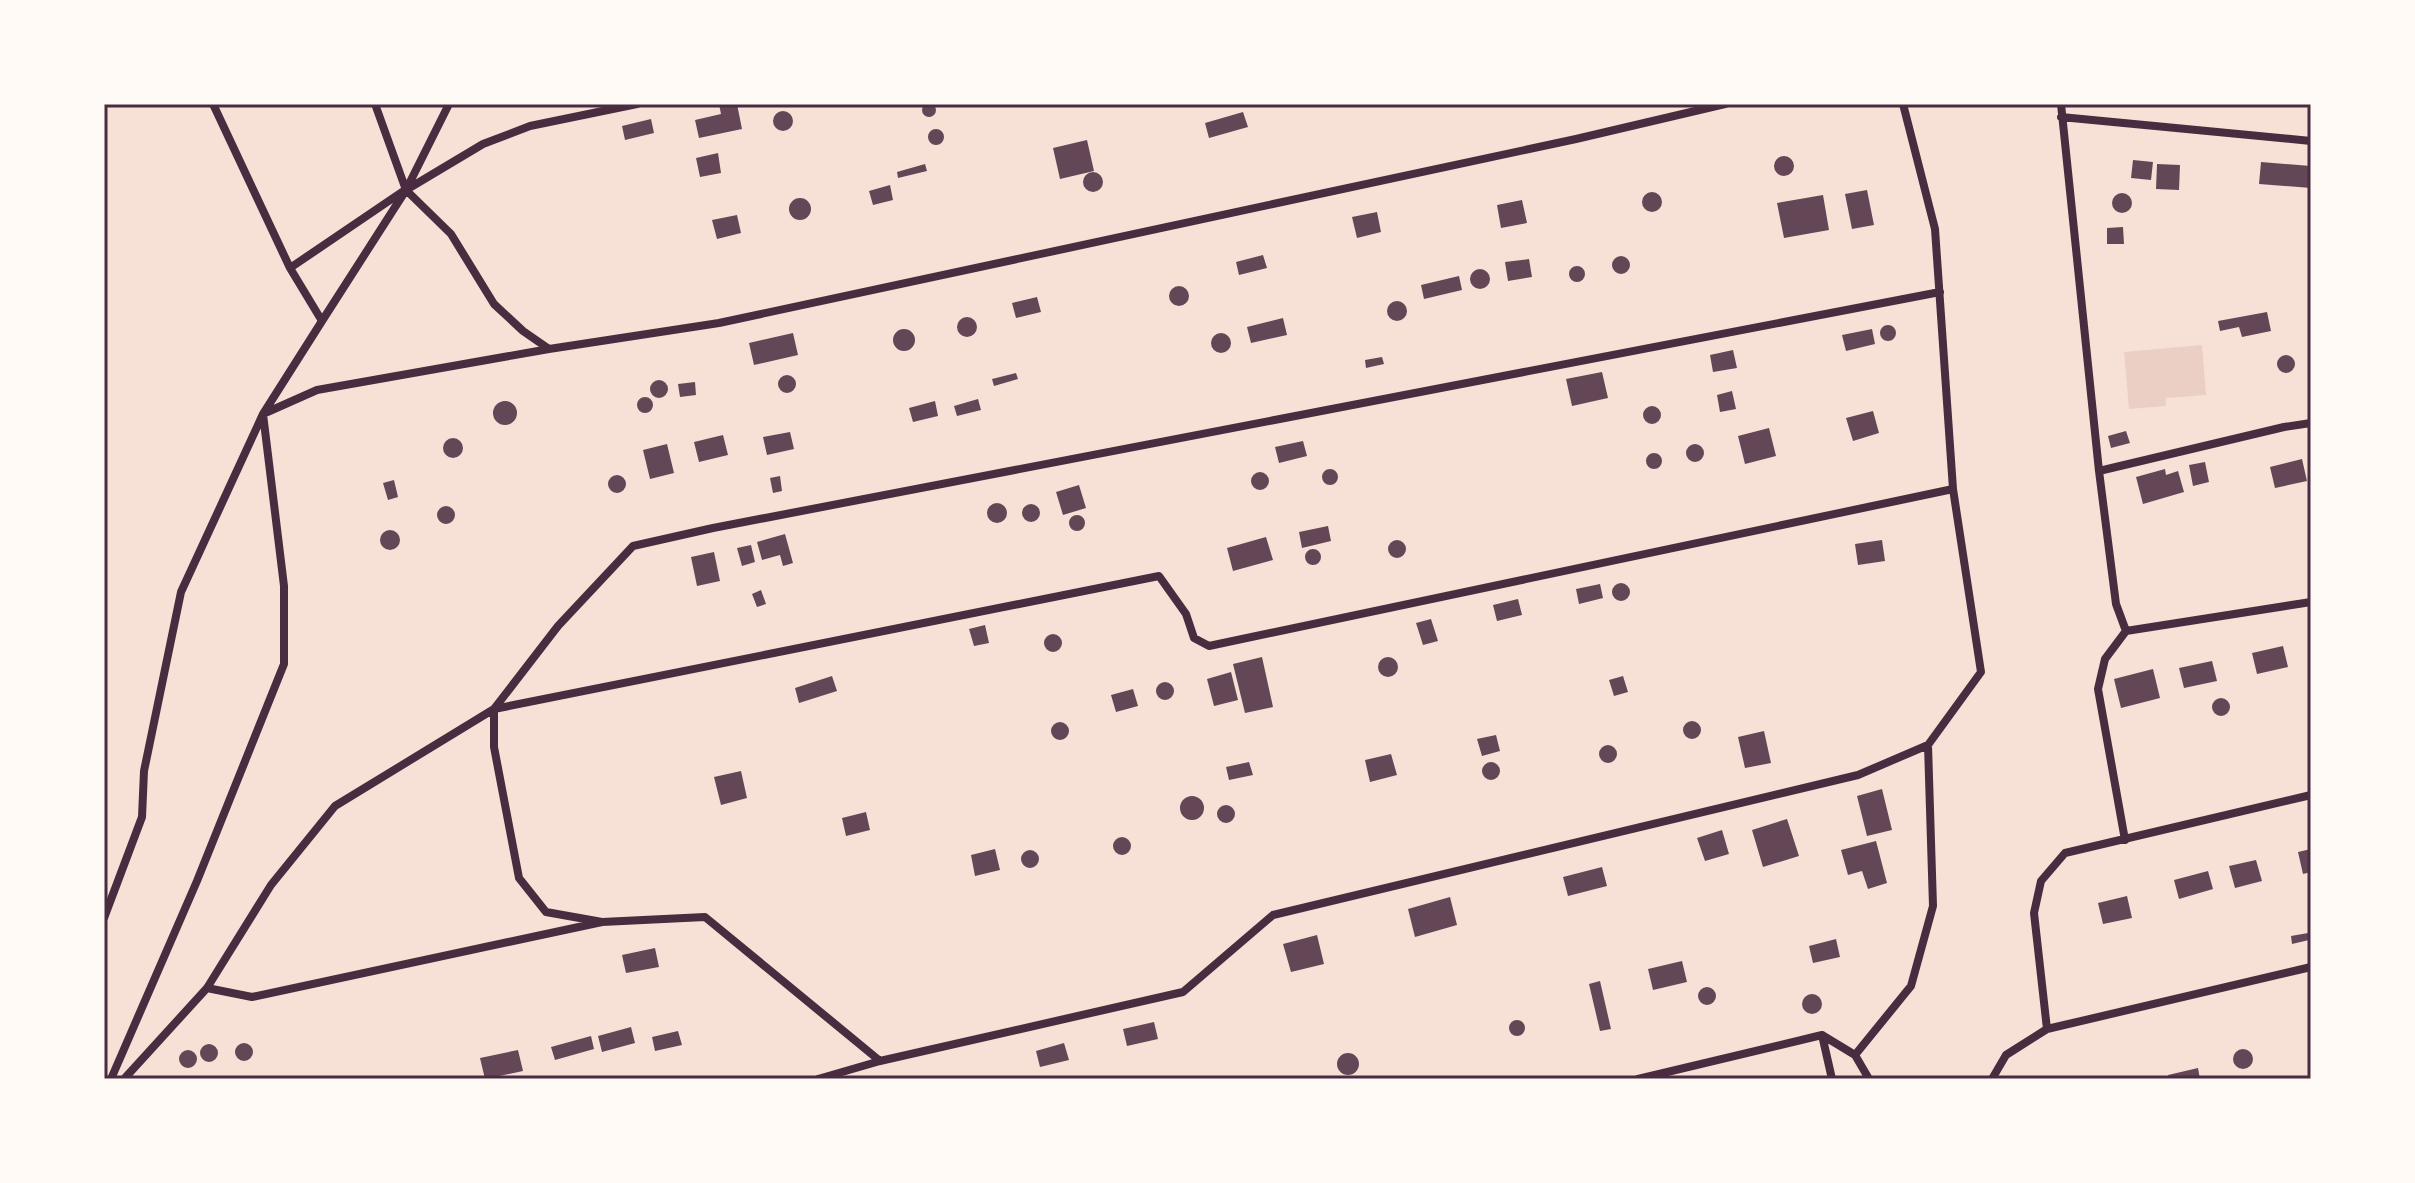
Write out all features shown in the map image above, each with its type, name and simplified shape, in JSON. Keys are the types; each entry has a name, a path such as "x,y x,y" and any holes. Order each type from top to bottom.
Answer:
{"street":[{"path":"213,104 290,268 322,321"},
{"path":"375,104 406,190 451,234 494,304 523,331 549,349"},
{"path":"104,918 142,817 144,771 181,592 263,414 406,190 449,104"},
{"path":"290,268 406,190 483,144 530,126 637,104"},
{"path":"263,414 317,390 719,323 1725,104"},
{"path":"818,1079 880,1061 1183,992 1273,915 1858,775 1928,745 1981,672 1953,489 1935,229 1903,104"},
{"path":"2061,104 2099,471 2116,604 2126,631"},
{"path":"2061,117 2311,141"},
{"path":"602,922 546,912 519,878 494,747 494,709 558,626 633,546 713,528 1940,292"},
{"path":"111,1079 197,881 284,664 284,586 263,414"},
{"path":"2099,471 2311,423"},
{"path":"124,1079 207,988 271,885 335,806 494,709 1159,576 1186,614 1194,638 1209,646 1953,489"},
{"path":"2125,840 2098,689 2105,659 2126,631 2311,602"},
{"path":"1855,1055 1911,986 1933,906 1928,745"},
{"path":"2047,1029 2034,913 2041,881 2065,853 2311,795"},
{"path":"207,988 252,997 602,922 705,917 880,1061"},
{"path":"1992,1079 2006,1055 2047,1029 2311,967"},
{"path":"1822,1035 1832,1079"},
{"path":"1638,1079 1822,1035 1855,1055 1869,1079"}],"shaded area":[{"path":"2202,345 2206,395 2166,398 2166,406 2129,409 2124,352"}],"building":[{"path":"929,103 936,110 929,117 922,110"},
{"path":"719,104 737,104 742,129 699,138 695,120 721,114"},
{"path":"783,111 790,114 793,121 790,128 783,131 776,128 773,121 776,114"},
{"path":"1243,112 1248,127 1209,138 1205,123"},
{"path":"651,119 654,133 625,140 622,126"},
{"path":"933,129 939,129 944,137 942,143 933,145 928,140 928,134"},
{"path":"1087,140 1094,171 1060,179 1053,148"},
{"path":"718,153 721,173 700,177 696,158"},
{"path":"1784,156 1791,159 1794,166 1791,173 1784,176 1777,173 1774,166 1777,159"},
{"path":"2133,160 2153,162 2151,180 2131,178"},
{"path":"2261,162 2311,166 2311,188 2259,184"},
{"path":"925,164 927,171 898,178 897,172"},
{"path":"2157,164 2180,165 2179,190 2156,189"},
{"path":"1093,172 1100,175 1103,182 1100,189 1093,192 1086,189 1083,182 1086,175"},
{"path":"890,185 893,200 873,205 869,191"},
{"path":"1867,190 1874,225 1852,229 1845,194"},
{"path":"1652,192 1659,195 1662,202 1659,209 1652,212 1645,209 1642,202 1645,195"},
{"path":"2122,193 2129,196 2132,203 2129,210 2122,213 2115,210 2112,203 2115,196"},
{"path":"1823,195 1829,230 1784,238 1777,203"},
{"path":"800,198 808,201 811,209 808,217 800,220 792,217 789,209 792,201"},
{"path":"1522,200 1527,223 1501,228 1497,205"},
{"path":"1377,212 1381,232 1357,238 1352,217"},
{"path":"737,215 741,233 717,239 712,220"},
{"path":"2123,227 2124,244 2107,244 2107,228"},
{"path":"1263,255 1267,268 1239,275 1236,262"},
{"path":"1621,256 1630,265 1621,274 1612,265"},
{"path":"1529,259 1532,277 1508,281 1505,262"},
{"path":"1577,266 1583,268 1583,280 1577,282 1571,280 1569,274 1571,268"},
{"path":"1480,269 1487,272 1490,279 1487,286 1480,289 1473,286 1470,279 1473,272"},
{"path":"1459,276 1462,290 1424,299 1421,285"},
{"path":"1179,286 1186,289 1189,296 1186,303 1179,306 1172,303 1169,296 1172,289"},
{"path":"1037,297 1041,312 1016,318 1012,303"},
{"path":"1397,301 1404,304 1407,311 1404,318 1397,321 1390,318 1387,311 1390,304"},
{"path":"2267,312 2271,331 2242,337 2239,327 2220,331 2218,321"},
{"path":"967,317 974,320 977,327 974,334 967,337 960,334 957,327 960,320"},
{"path":"1283,318 1287,335 1251,343 1247,327"},
{"path":"1888,325 1894,327 1894,339 1888,341 1882,339 1880,333 1882,327"},
{"path":"904,329 912,332 915,340 912,348 904,351 896,348 893,340 896,332"},
{"path":"1872,329 1875,344 1846,351 1842,335"},
{"path":"793,333 798,355 754,365 749,343"},
{"path":"1221,333 1228,336 1231,343 1228,350 1221,353 1214,350 1211,343 1214,336"},
{"path":"1733,350 1737,368 1713,372 1710,355"},
{"path":"2282,355 2290,355 2295,364 2293,371 2282,373 2277,368 2277,360"},
{"path":"1382,357 1384,364 1366,368 1365,360"},
{"path":"1602,372 1608,398 1572,406 1566,379"},
{"path":"1016,373 1018,379 994,386 992,379"},
{"path":"787,375 796,384 787,393 778,384"},
{"path":"655,380 663,380 668,389 666,396 655,398 650,393 650,385"},
{"path":"695,382 696,395 680,397 678,384"},
{"path":"1732,391 1736,409 1720,412 1717,395"},
{"path":"642,397 648,397 653,405 651,411 642,413 637,408 637,402"},
{"path":"978,399 981,410 957,416 954,406"},
{"path":"505,401 516,408 517,413 510,424 505,425 494,418 493,413 500,402"},
{"path":"935,401 938,416 913,422 909,408"},
{"path":"1652,406 1661,415 1652,424 1643,415"},
{"path":"1873,411 1879,433 1853,441 1846,418"},
{"path":"1769,428 1776,456 1745,464 1738,436"},
{"path":"2126,431 2130,443 2111,448 2108,436"},
{"path":"790,432 794,449 767,455 763,437"},
{"path":"723,435 728,455 699,462 694,442"},
{"path":"453,438 460,441 463,448 460,455 453,458 446,455 443,448 446,441"},
{"path":"1303,441 1307,456 1279,463 1275,447"},
{"path":"667,444 674,473 650,479 643,450"},
{"path":"1695,444 1704,453 1695,462 1686,453"},
{"path":"1651,453 1657,453 1662,461 1660,467 1651,469 1646,464 1646,458"},
{"path":"2302,459 2307,481 2275,488 2270,467"},
{"path":"2205,462 2209,482 2193,486 2189,465"},
{"path":"1330,469 1338,477 1330,485 1322,477"},
{"path":"2165,469 2166,475 2178,471 2184,492 2143,504 2136,477"},
{"path":"1260,472 1269,481 1260,490 1251,481"},
{"path":"617,475 626,484 617,493 608,484"},
{"path":"780,476 782,491 773,493 770,478"},
{"path":"394,480 398,497 388,500 383,483"},
{"path":"1079,485 1086,508 1063,515 1056,492"},
{"path":"997,503 1004,506 1007,513 1004,520 997,523 990,520 987,513 990,506"},
{"path":"1031,504 1040,513 1031,522 1022,513"},
{"path":"446,506 455,515 446,524 437,515"},
{"path":"1077,515 1085,523 1077,531 1069,523"},
{"path":"1328,526 1331,541 1302,548 1299,532"},
{"path":"390,530 397,533 400,540 397,547 390,550 383,547 380,540 383,533"},
{"path":"785,534 793,563 783,566 780,555 762,560 757,542"},
{"path":"1266,537 1273,560 1233,571 1227,548"},
{"path":"1397,540 1406,549 1397,558 1388,549"},
{"path":"1882,540 1885,561 1858,565 1855,544"},
{"path":"751,545 755,562 742,566 737,548"},
{"path":"1310,549 1316,549 1321,557 1319,563 1310,565 1305,560 1305,554"},
{"path":"714,552 720,581 697,586 691,557"},
{"path":"1621,583 1630,592 1621,601 1612,592"},
{"path":"1600,584 1603,598 1579,604 1576,589"},
{"path":"761,590 766,604 757,607 752,594"},
{"path":"1518,599 1522,615 1497,621 1493,605"},
{"path":"1431,619 1438,641 1423,645 1416,623"},
{"path":"985,625 989,643 974,646 969,629"},
{"path":"1053,634 1062,643 1053,652 1044,643"},
{"path":"2283,646 2288,667 2257,674 2252,653"},
{"path":"1262,657 1273,707 1245,713 1233,664"},
{"path":"1388,657 1395,660 1398,667 1395,674 1388,677 1381,674 1378,667 1381,660"},
{"path":"2212,661 2217,681 2184,688 2179,668"},
{"path":"2153,669 2160,698 2121,708 2114,679"},
{"path":"1231,672 1238,700 1214,706 1207,679"},
{"path":"832,676 837,691 799,703 795,688"},
{"path":"1623,676 1628,692 1614,696 1609,680"},
{"path":"1165,682 1174,691 1165,700 1156,691"},
{"path":"1133,689 1138,706 1116,712 1111,695"},
{"path":"2217,698 2225,698 2230,707 2228,714 2217,716 2212,711 2212,703"},
{"path":"1692,721 1701,730 1692,739 1683,730"},
{"path":"1060,722 1069,731 1060,740 1051,731"},
{"path":"1764,731 1771,763 1745,768 1738,737"},
{"path":"1496,735 1500,751 1482,756 1477,739"},
{"path":"1608,745 1617,754 1608,763 1599,754"},
{"path":"1391,754 1397,775 1370,782 1365,760"},
{"path":"1249,762 1253,775 1229,780 1226,767"},
{"path":"1491,762 1500,771 1491,780 1482,771"},
{"path":"741,771 747,798 721,805 714,777"},
{"path":"1882,789 1892,830 1867,836 1857,796"},
{"path":"1192,796 1200,800 1204,808 1200,816 1192,820 1184,816 1180,808 1184,800"},
{"path":"1226,805 1235,814 1226,823 1217,814"},
{"path":"866,812 870,830 846,836 842,818"},
{"path":"1787,819 1799,856 1763,867 1752,830"},
{"path":"1722,830 1729,854 1705,861 1697,838"},
{"path":"1122,837 1131,846 1122,855 1113,846"},
{"path":"1876,841 1887,883 1868,889 1862,871 1848,875 1841,850"},
{"path":"995,849 1000,870 975,876 971,855"},
{"path":"2311,849 2311,872 2303,874 2298,852"},
{"path":"1030,850 1039,859 1030,868 1021,859"},
{"path":"2256,860 2262,881 2235,888 2229,866"},
{"path":"1602,867 1607,886 1568,896 1563,877"},
{"path":"2208,871 2213,889 2179,899 2174,880"},
{"path":"2127,896 2132,918 2103,924 2098,903"},
{"path":"1450,897 1457,925 1415,937 1408,909"},
{"path":"2308,933 2309,940 2292,944 2291,936"},
{"path":"1317,935 1324,964 1291,972 1283,944"},
{"path":"1836,939 1840,957 1813,963 1809,946"},
{"path":"655,948 659,967 626,973 622,955"},
{"path":"1682,961 1687,982 1653,990 1648,969"},
{"path":"1600,981 1611,1029 1600,1031 1589,984"},
{"path":"1707,987 1716,996 1707,1005 1698,996"},
{"path":"1808,994 1816,994 1822,1004 1816,1014 1808,1014 1802,1008 1802,1000"},
{"path":"1514,1020 1520,1020 1525,1028 1523,1034 1514,1036 1509,1031 1509,1025"},
{"path":"1154,1022 1158,1039 1127,1046 1123,1029"},
{"path":"631,1027 635,1043 602,1052 598,1036"},
{"path":"678,1031 682,1045 655,1051 652,1037"},
{"path":"591,1036 594,1049 555,1060 551,1047"},
{"path":"244,1043 253,1052 244,1061 235,1052"},
{"path":"1064,1043 1069,1060 1040,1067 1036,1051"},
{"path":"209,1044 218,1053 209,1062 200,1053"},
{"path":"2243,1049 2250,1052 2253,1059 2250,1066 2243,1069 2236,1066 2233,1059 2236,1052"},
{"path":"188,1050 197,1059 188,1068 179,1059"},
{"path":"518,1050 523,1071 485,1079 480,1058"},
{"path":"1348,1053 1356,1056 1359,1064 1356,1072 1348,1075 1340,1072 1337,1064 1340,1056"},
{"path":"2198,1068 2200,1079 2169,1079 2168,1075"}]}
